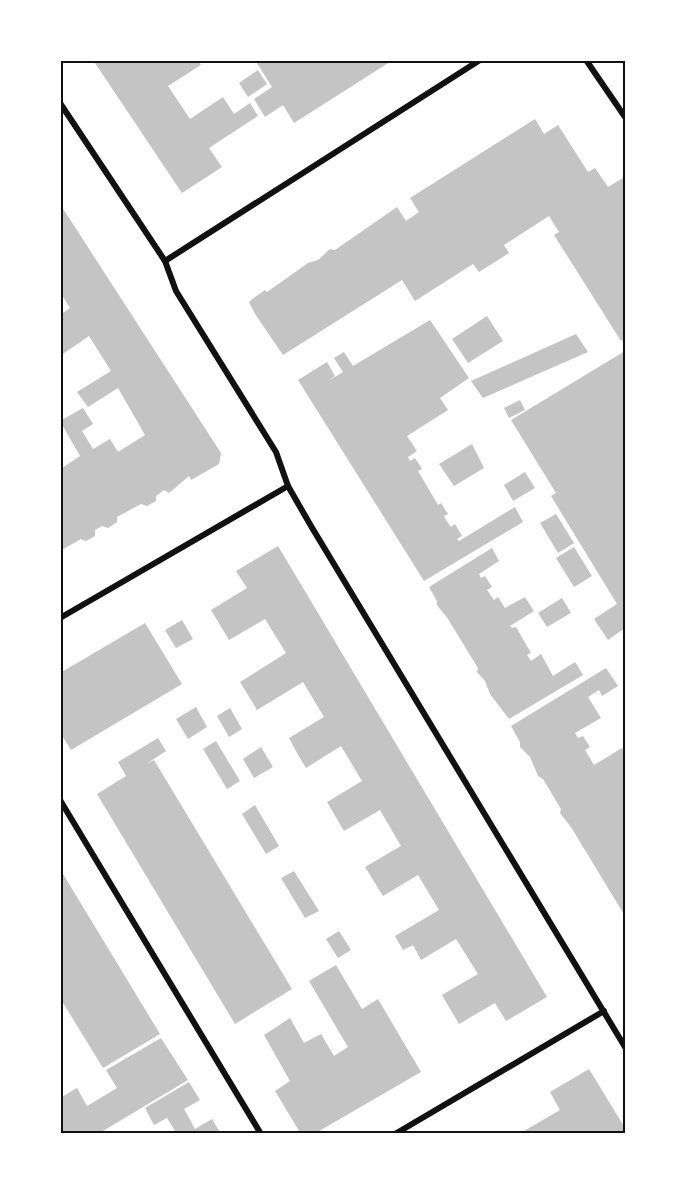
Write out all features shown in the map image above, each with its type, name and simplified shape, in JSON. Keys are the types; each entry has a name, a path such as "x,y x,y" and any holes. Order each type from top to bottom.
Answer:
{"street":[{"path":"165,261 480,60"},
{"path":"586,60 625,117"},
{"path":"60,103 165,261 176,291 276,453 288,486 625,1047"},
{"path":"60,618 288,486"},
{"path":"60,800 261,1134"},
{"path":"395,1134 604,1011"}],"building":[{"path":"93,60 198,60 201,65 168,86 190,119 223,97 234,114 250,103 258,116 209,148 222,167 182,193"},
{"path":"255,60 393,60 294,123 283,105 265,117 254,99 272,87"},
{"path":"258,70 267,84 248,97 239,83"},
{"path":"535,119 544,134 558,125 588,172 595,168 608,187 623,178 625,181 625,338 621,341 554,235 559,232 549,216 504,245 509,253 479,272 473,264 415,301 402,280 283,355 249,302 308,263 318,260 330,249 335,250 397,207 406,221 419,212 410,198"},
{"path":"60,204 221,453 219,464 191,480 189,476 169,493 164,490 156,496 156,501 147,506 141,504 117,517 117,522 108,528 102,526 95,530 95,536 86,541 81,539 60,551 60,464 62,468 80,456 60,421 83,408 93,424 82,431 93,449 110,439 118,452 145,435 118,388 88,407 77,392 111,371 89,336 60,356 60,315 70,308 60,292"},
{"path":"487,316 503,341 468,363 452,339"},
{"path":"430,320 469,378 440,398 448,410 407,436 417,451 408,457 410,461 415,458 422,469 418,471 438,505 441,503 448,514 444,516 446,520 451,527 455,524 462,536 457,539 459,541 515,507 523,522 424,581 298,380 327,362 335,376 328,381 343,372 334,358 344,352 353,366"},
{"path":"576,334 588,352 483,398 471,381"},
{"path":"625,351 625,628 608,640 594,619 617,604 551,496 556,493 511,420"},
{"path":"520,400 525,410 509,418 504,408"},
{"path":"472,444 484,468 454,486 439,464"},
{"path":"525,472 535,488 513,501 504,485"},
{"path":"556,514 574,543 558,553 540,523"},
{"path":"278,546 547,997 506,1021 495,1003 459,1024 442,995 478,974 456,939 421,960 413,945 403,950 395,936 439,910 418,875 383,896 365,867 401,846 380,810 344,831 327,802 362,781 341,746 306,768 297,753 289,738 324,717 303,682 257,710 240,682 286,653 265,619 229,640 211,610 247,588 236,571"},
{"path":"574,547 592,576 574,587 556,558"},
{"path":"492,548 499,561 479,574 481,578 485,576 492,587 487,590 494,600 498,597 505,608 525,597 534,611 510,626 516,627 531,653 527,655 531,661 541,654 553,676 575,662 583,675 509,719 490,694 485,681 477,672 478,668 437,605 429,587"},
{"path":"562,598 571,613 547,627 538,613"},
{"path":"182,620 193,639 176,648 165,630"},
{"path":"145,623 182,684 71,750 60,732 60,673"},
{"path":"606,668 618,686 602,696 599,690 588,697 601,718 575,733 578,738 583,736 590,747 585,750 594,765 622,748 625,753 625,916 571,827 560,813 561,809 543,779 538,776 530,757 520,747 520,742 511,726"},
{"path":"196,707 207,727 188,739 176,719"},
{"path":"230,708 242,729 229,737 217,716"},
{"path":"158,738 166,751 146,764 154,760 292,989 235,1024 97,794 126,776 118,762"},
{"path":"216,741 240,781 227,789 203,749"},
{"path":"261,747 273,767 254,778 243,759"},
{"path":"255,805 279,846 266,854 242,814"},
{"path":"60,869 160,1034 103,1068 60,998"},
{"path":"294,871 319,911 305,918 281,878"},
{"path":"339,931 351,950 338,958 326,939"},
{"path":"336,965 362,1009 378,999 421,1072 314,1134 301,1134 275,1091 290,1081 264,1035 290,1018 304,1043 321,1034 334,1056 348,1047 309,981"},
{"path":"161,1038 188,1080 98,1134 63,1134 60,1129 60,1098 77,1088 87,1106 117,1088 106,1070"},
{"path":"589,1069 625,1128 625,1134 526,1134 524,1131 560,1110 550,1092"},
{"path":"189,1082 200,1100 184,1109 195,1129 212,1119 221,1134 177,1134 167,1118 154,1125 145,1108"}]}
